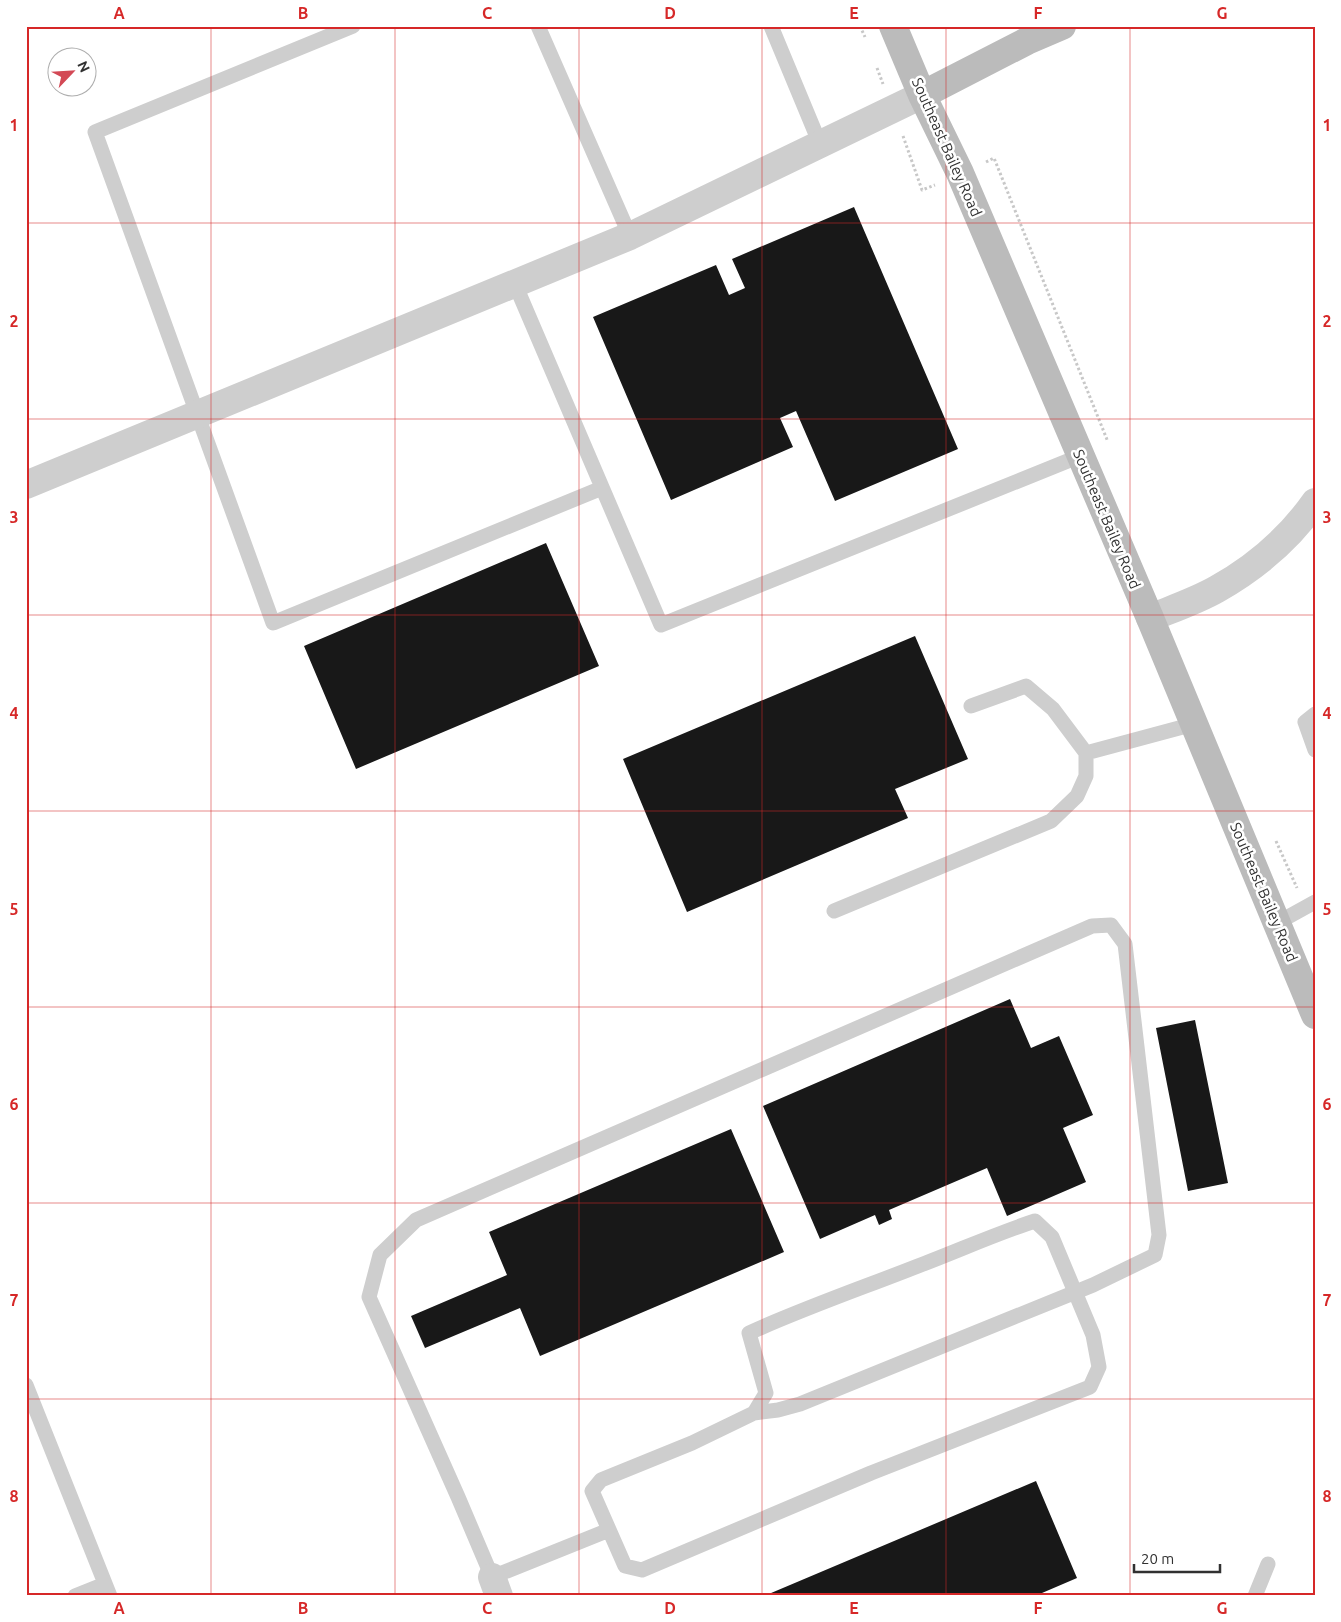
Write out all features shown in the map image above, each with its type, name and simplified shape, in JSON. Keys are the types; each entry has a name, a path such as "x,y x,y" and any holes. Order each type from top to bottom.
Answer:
{"main road":[{"name":"Southeast Bailey Road","path":"893,26 922,94 960,173 1150,618 1315,1015"},
{"path":"922,94 1027,41 1062,26"}],"street":[{"path":"26,485 630,236 922,94"},
{"path":"1150,618 1216,589 1261,561 1298,525 1315,502"}],"lane":[{"path":"353,26 96,132 273,623 602,488"},
{"path":"538,26 630,236"},
{"path":"770,26 820,144"},
{"path":"515,284 661,625 1080,456"},
{"path":"834,911 1051,822 1077,796 1086,776 1086,753 1053,709 1026,686 971,706"},
{"path":"1315,714 1304,722 1315,750"},
{"path":"1086,753 1194,724"},
{"path":"1277,923 1315,902"},
{"path":"609,1530 495,1586 458,1497 369,1297 380,1255 416,1220 1092,926 1111,926 1124,944 1159,1235 1155,1255 1075,1292 800,1404 778,1410 754,1413 692,1444 600,1480 592,1491 625,1566 642,1570 871,1473 1090,1387 1099,1367 1093,1335 1075,1292 1052,1237 1035,1221 1004,1231 749,1333 766,1393 754,1413"},
{"path":"27,1388 108,1590 75,1596"},
{"path":"1255,1596 1268,1564"}],"building":[{"path":"854,207 958,449 835,501 796,411 780,418 793,447 671,500 593,317 716,265 729,295 745,288 732,259"},
{"path":"546,543 599,666 356,769 304,646"},
{"path":"915,636 968,759 895,789 908,818 687,912 623,759"},
{"path":"1010,999 1031,1048 1059,1036 1093,1115 1063,1128 1086,1182 1007,1216 987,1168 889,1210 892,1219 879,1225 875,1215 820,1239 763,1106"},
{"path":"1195,1020 1228,1183 1188,1191 1156,1028"},
{"path":"731,1129 784,1252 540,1356 520,1308 425,1348 411,1316 507,1275 489,1232"},
{"path":"1036,1481 1077,1578 1035,1596 764,1596"}]}
